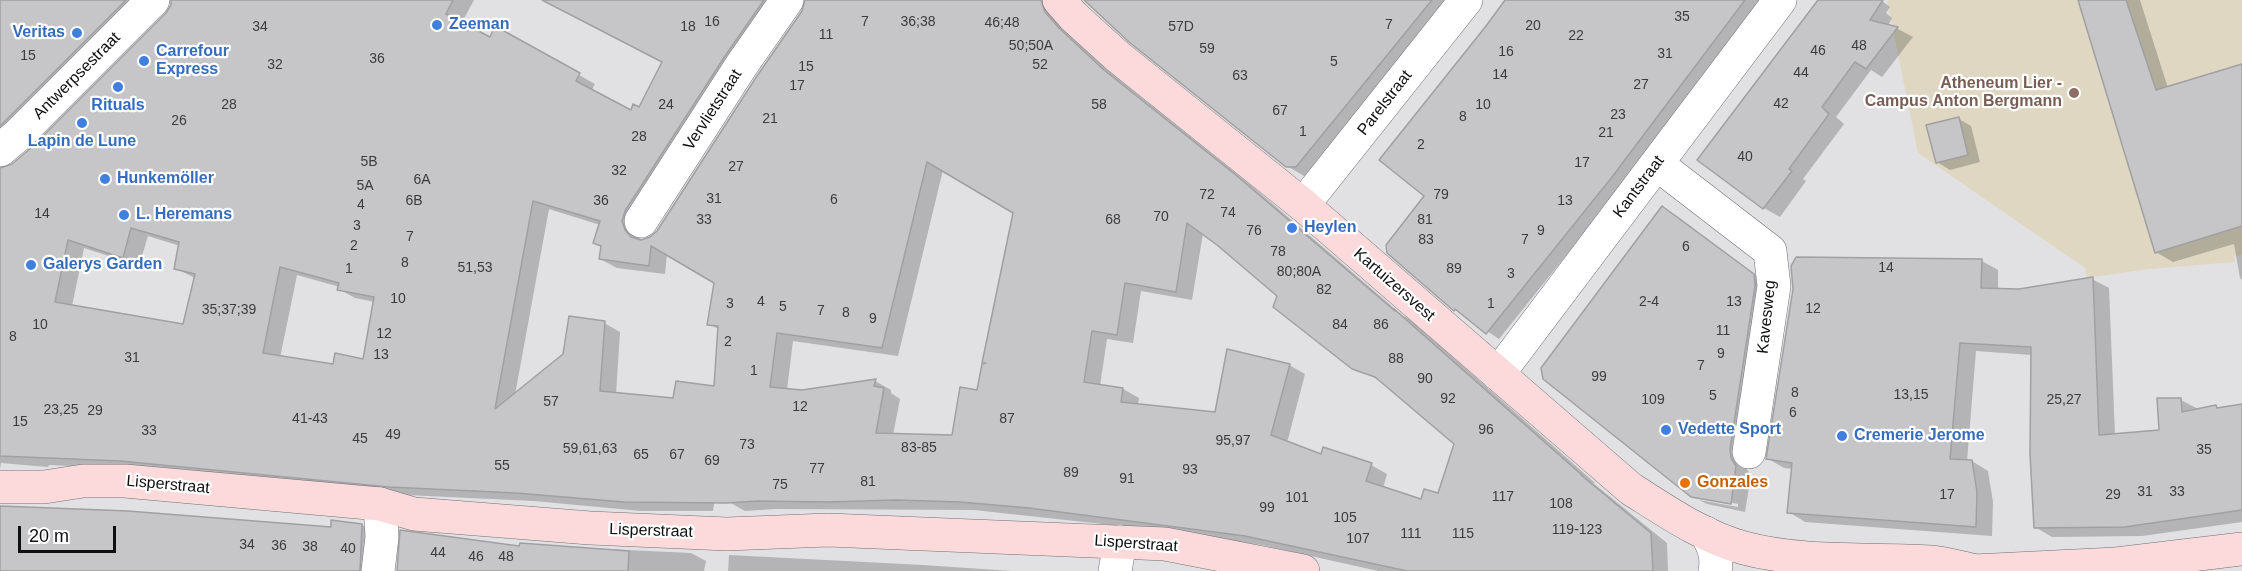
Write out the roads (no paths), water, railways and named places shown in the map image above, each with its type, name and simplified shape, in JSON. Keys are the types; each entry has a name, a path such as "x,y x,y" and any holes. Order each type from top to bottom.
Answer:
{"street":[{"name":"Antwerpsestraat","path":"0,150 18,135 153,0"},
{"name":"Vervlietstraat","path":"640,221 787,0"},
{"name":"Kartuizersvest","path":"1059,0 1117,56 1303,206 1631,489 1706,533 1743,548 1801,564 1934,562 1975,571 2116,564 2242,549"},
{"name":"Parelstraat","path":"1303,206 1466,0"},
{"name":"Kantstraat","path":"1498,374 1780,0"},
{"name":"Kavesweg","path":"1657,164 1770,250 1774,286 1749,452"},
{"name":"Lisperstraat","path":"0,487 44,487 83,481 125,481 380,504 414,514 590,528 727,534 828,530 1118,557 1165,544 1303,571"},
{"path":"378,571 382,537 380,504"},
{"path":"1706,533 1714,548 1715,571"}],"place":[{"name":"Zeeman","path":"437,25"},
{"name":"Veritas","path":"77,33"},
{"name":"Carrefour Express","path":"144,61"},
{"name":"Rituals","path":"118,87"},
{"name":"Atheneum Lier - Campus Anton Bergmann","path":"2074,93"},
{"name":"Lapin de Lune","path":"82,123"},
{"name":"Hunkemöller","path":"105,179"},
{"name":"L. Heremans","path":"124,215"},
{"name":"Heylen","path":"1292,228"},
{"name":"Galerys Garden","path":"31,265"},
{"name":"Vedette Sport","path":"1666,430"},
{"name":"Cremerie Jerome","path":"1842,436"},
{"name":"Gonzales","path":"1685,483"}]}
